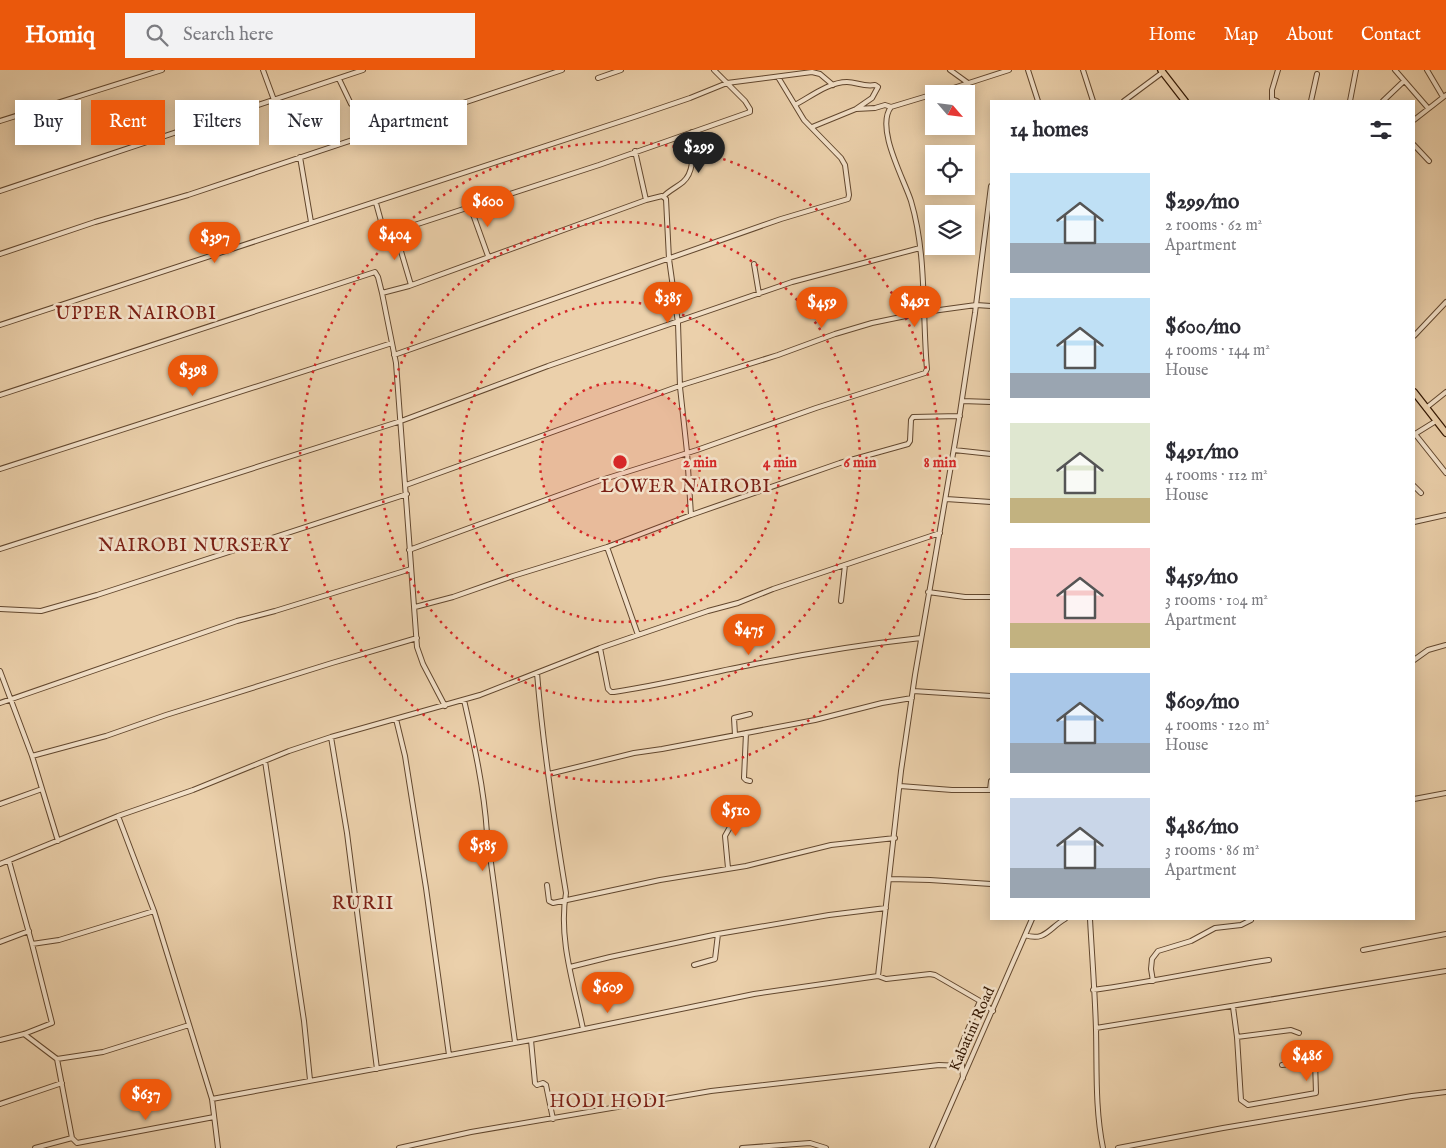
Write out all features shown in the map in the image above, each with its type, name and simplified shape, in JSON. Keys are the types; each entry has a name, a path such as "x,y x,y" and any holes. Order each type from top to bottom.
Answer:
{"highway":[{"path":"1162,71 1184,100"},
{"path":"1415,393 1446,433"}],"street":[{"path":"0,121 162,70"},
{"path":"263,70 274,100 363,70"},
{"path":"467,102 562,70"},
{"path":"598,78 621,70"},
{"path":"376,203 384,232 387,234 599,165 750,112 750,108 745,101 714,70"},
{"path":"394,355 781,219 848,199 849,195 843,162 804,120 772,70"},
{"path":"950,70 968,84"},
{"path":"965,85 1010,70"},
{"path":"1028,70 1038,100"},
{"path":"1083,70 1093,100"},
{"path":"1275,100 1272,98 1271,94 1278,70"},
{"path":"1350,100 1356,70"},
{"path":"1396,70 1428,108"},
{"path":"1415,119 1444,96 1427,70"},
{"path":"1125,100 1162,71"},
{"path":"0,325 311,222 376,203 661,108 727,83 815,73 820,74 833,85"},
{"path":"1311,100 1317,74"},
{"path":"339,78 350,102"},
{"path":"1384,100 1404,81"},
{"path":"795,105 833,85 848,82 878,87 877,92 865,106"},
{"path":"812,127 865,106 876,108 885,105 891,107 925,97"},
{"path":"0,191 269,102"},
{"path":"409,550 598,481 816,408 924,375 926,369 925,312 920,248 911,200 891,151 887,126 888,111 891,107"},
{"path":"382,293 411,285 646,200 664,196 684,181 689,174 692,160 692,132"},
{"path":"0,254 350,141"},
{"path":"1415,146 1429,161"},
{"path":"635,151 646,200"},
{"path":"300,157 311,222"},
{"path":"664,196 666,199 669,259 678,323 680,386 691,515"},
{"path":"470,206 488,256"},
{"path":"878,976 913,691 928,592 960,416 990,206"},
{"path":"395,231 411,285"},
{"path":"0,549 402,421 548,366 678,323 792,282 920,248"},
{"path":"754,264 759,294"},
{"path":"0,395 375,272 382,293 392,343 402,421 409,550 419,656 445,706"},
{"path":"1415,335 1446,302"},
{"path":"406,485 680,386 770,358 835,334 872,323 925,312 976,305 990,306"},
{"path":"0,469 392,343"},
{"path":"1426,408 1446,392"},
{"path":"962,401 990,402"},
{"path":"415,607 607,547 691,515 862,456 909,444 911,420 913,418 960,416"},
{"path":"1415,433 1436,421"},
{"path":"1415,435 1446,473"},
{"path":"954,450 990,454"},
{"path":"1415,487 1421,493"},
{"path":"0,609 41,611 407,494"},
{"path":"946,499 990,502"},
{"path":"1415,522 1446,515"},
{"path":"0,864 118,816 193,790 331,737 464,700 600,648 738,603 773,589 940,533"},
{"path":"607,547 638,635"},
{"path":"841,601 845,565"},
{"path":"0,703 237,621 411,569"},
{"path":"928,592 965,597 990,597"},
{"path":"32,756 106,736 166,715 417,638"},
{"path":"600,648 608,689 614,692 763,662 921,638"},
{"path":"1415,659 1428,650 1446,645"},
{"path":"0,671 32,756 58,841"},
{"path":"537,673 540,712 566,893 564,910 565,940 583,1029"},
{"path":"913,691 990,696"},
{"path":"549,774 634,753 815,720 882,703 912,698"},
{"path":"464,700 480,770 485,803 487,834 515,1042"},
{"path":"735,735 734,718 750,714"},
{"path":"396,719 406,756 449,1055"},
{"path":"746,733 744,778 750,781"},
{"path":"331,737 347,833 377,1069"},
{"path":"265,761 304,1021 310,1080"},
{"path":"900,786 952,790 990,790"},
{"path":"0,804 42,789"},
{"path":"1415,799 1446,793"},
{"path":"727,809 730,827 725,836 728,868"},
{"path":"118,816 154,910 212,1099 218,1148"},
{"path":"547,885 550,902 552,903 660,880 755,864 832,845 895,838"},
{"path":"0,1040 24,1034 52,1023 9,861"},
{"path":"890,879 990,884"},
{"path":"570,967 610,956 663,947 718,934 829,915 886,908"},
{"path":"32,944 59,940 154,910"},
{"name":"Kabatini Road","path":"932,1148 1032,920"},
{"path":"1025,936 1033,938 1042,937 1064,920"},
{"path":"1090,920 1096,1028 1098,1127 1103,1148"},
{"path":"1153,981 1152,959 1158,951 1190,941 1215,928 1241,925 1251,920"},
{"path":"0,942 28,931"},
{"path":"694,965 715,959 718,934"},
{"path":"1363,950 1446,934"},
{"path":"1093,990 1270,960"},
{"path":"1096,1028 1446,971"},
{"path":"212,1099 531,1040 745,996 813,984 878,976 886,979 930,974 993,1010"},
{"path":"963,1078 959,1053 980,1001"},
{"path":"1233,1007 1237,1037 1240,1100 1244,1104 1255,1104 1316,1093 1315,1061 1282,1065"},
{"path":"57,1060 109,1050 189,1025"},
{"path":"1237,1037 1291,1030 1299,1033"},
{"path":"24,1034 57,1060 74,1142 77,1143 214,1117"},
{"path":"531,1040 535,1083 546,1085 553,1119"},
{"path":"399,1148 471,1132 711,1091 907,1068 939,1065 962,1066"},
{"path":"0,1104 62,1083"},
{"path":"1118,1148 1412,1096 1446,1092"},
{"path":"35,1148 72,1138"},
{"path":"742,1148 810,1143 826,1148"}],"district":[{"name":"UPPER NAIROBI","path":"136,314"},
{"name":"LOWER NAIROBI","path":"686,487"},
{"name":"NAIROBI NURSERY","path":"195,546"},
{"name":"RURII","path":"363,904"},
{"name":"HODI HODI","path":"608,1102"}]}
